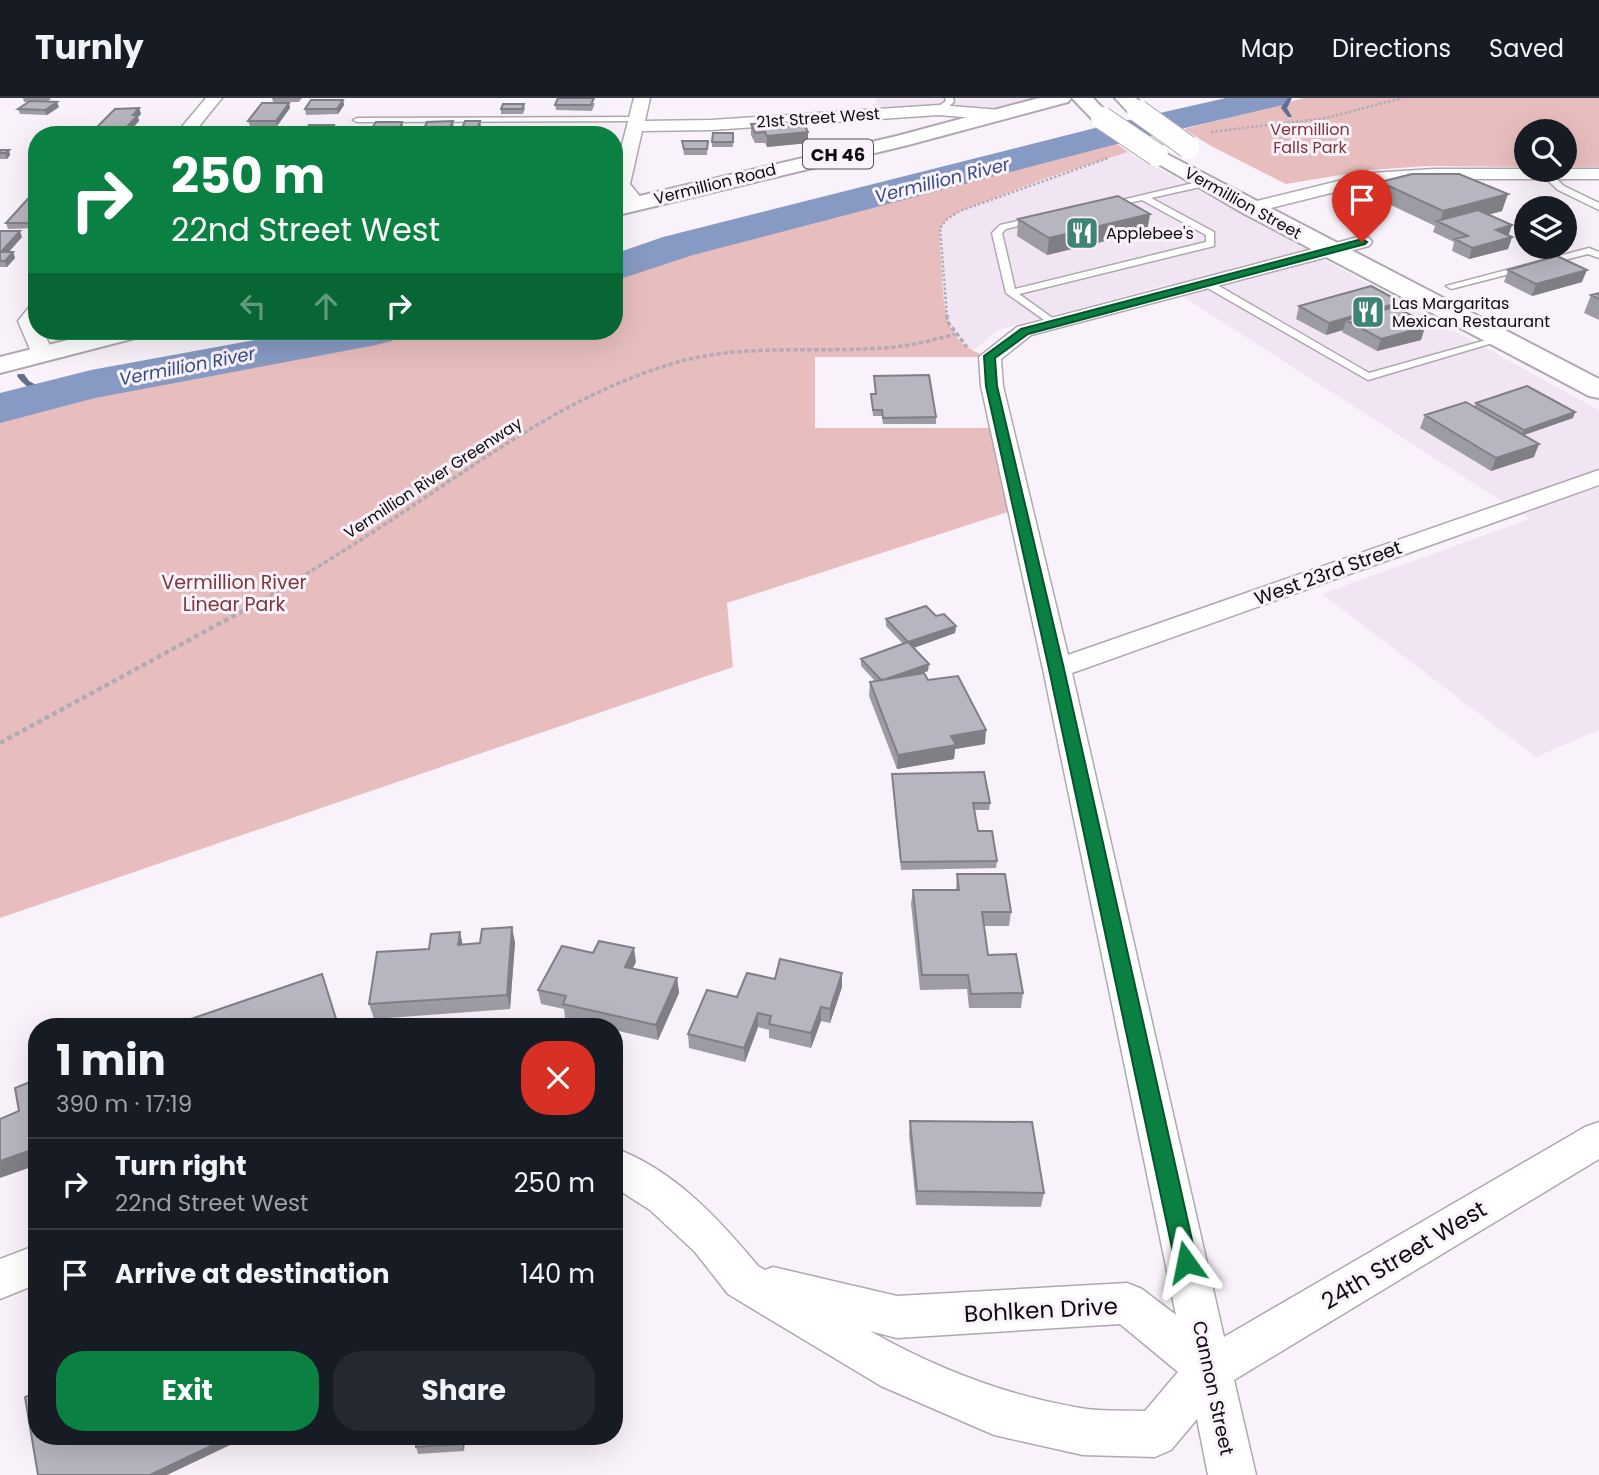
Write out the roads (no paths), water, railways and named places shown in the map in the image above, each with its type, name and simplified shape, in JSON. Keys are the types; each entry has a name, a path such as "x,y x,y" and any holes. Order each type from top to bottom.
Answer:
{"main road":[{"name":"Vermillion Road","path":"623,207 1061,98"},
{"name":"Vermillion Street","path":"1082,98 1102,118 1157,155 1206,183 1599,390"},
{"name":"Vermillion Street","path":"1132,104 1188,147 1279,199 1488,305"},
{"path":"1000,115 1050,110 1102,118"},
{"path":"0,365 98,340"}],"street":[{"path":"191,126 214,98"},
{"path":"623,176 642,98"},
{"name":"21st Street West","path":"637,122 711,125 944,104 1000,115"},
{"path":"1251,208 1371,178 1434,174 1514,174"},
{"path":"1577,174 1599,174"},
{"path":"623,186 637,204"},
{"path":"1054,324 1362,242"},
{"name":"Cannon Street","path":"1054,324 1024,331 990,356 992,386 1057,669 1233,1475"},
{"path":"36,340 43,354"},
{"name":"West 23rd Street","path":"1057,669 1599,477"},
{"name":"24th Street West","path":"1209,1370 1599,1139"},
{"path":"623,1171 673,1206 710,1239 743,1280 897,1371 994,1412 1083,1432 1155,1434 1209,1370"},
{"path":"0,1279 28,1268"},
{"name":"Bohlken Drive","path":"743,1280 897,1317 1127,1303 1209,1370"}],"lane":[{"path":"356,120 637,122"},
{"path":"1555,182 1599,207"},
{"path":"1091,208 1206,183"},
{"path":"1011,293 1210,244 1211,234 1143,197"},
{"path":"1041,219 1003,227 997,233 1011,293 1054,324"},
{"path":"1451,286 1588,251 1599,255"},
{"path":"1208,284 1368,377 1502,339"}],"waterway":[{"name":"Vermillion River","path":"623,265 678,246 1107,136 1271,98"},
{"path":"1289,98 1284,108 1290,116"},
{"name":"Vermillion River","path":"0,408 91,384 328,340"},
{"path":"21,376 26,383 49,394"}],"place":[{"name":"Applebee's","path":"1082,233"},
{"name":"Las Margaritas Mexican Restaurant","path":"1368,312"}],"park label":[{"name":"Vermillion Falls Park","path":"1310,138"},
{"name":"Vermillion River Linear Park","path":"234,593"}]}
